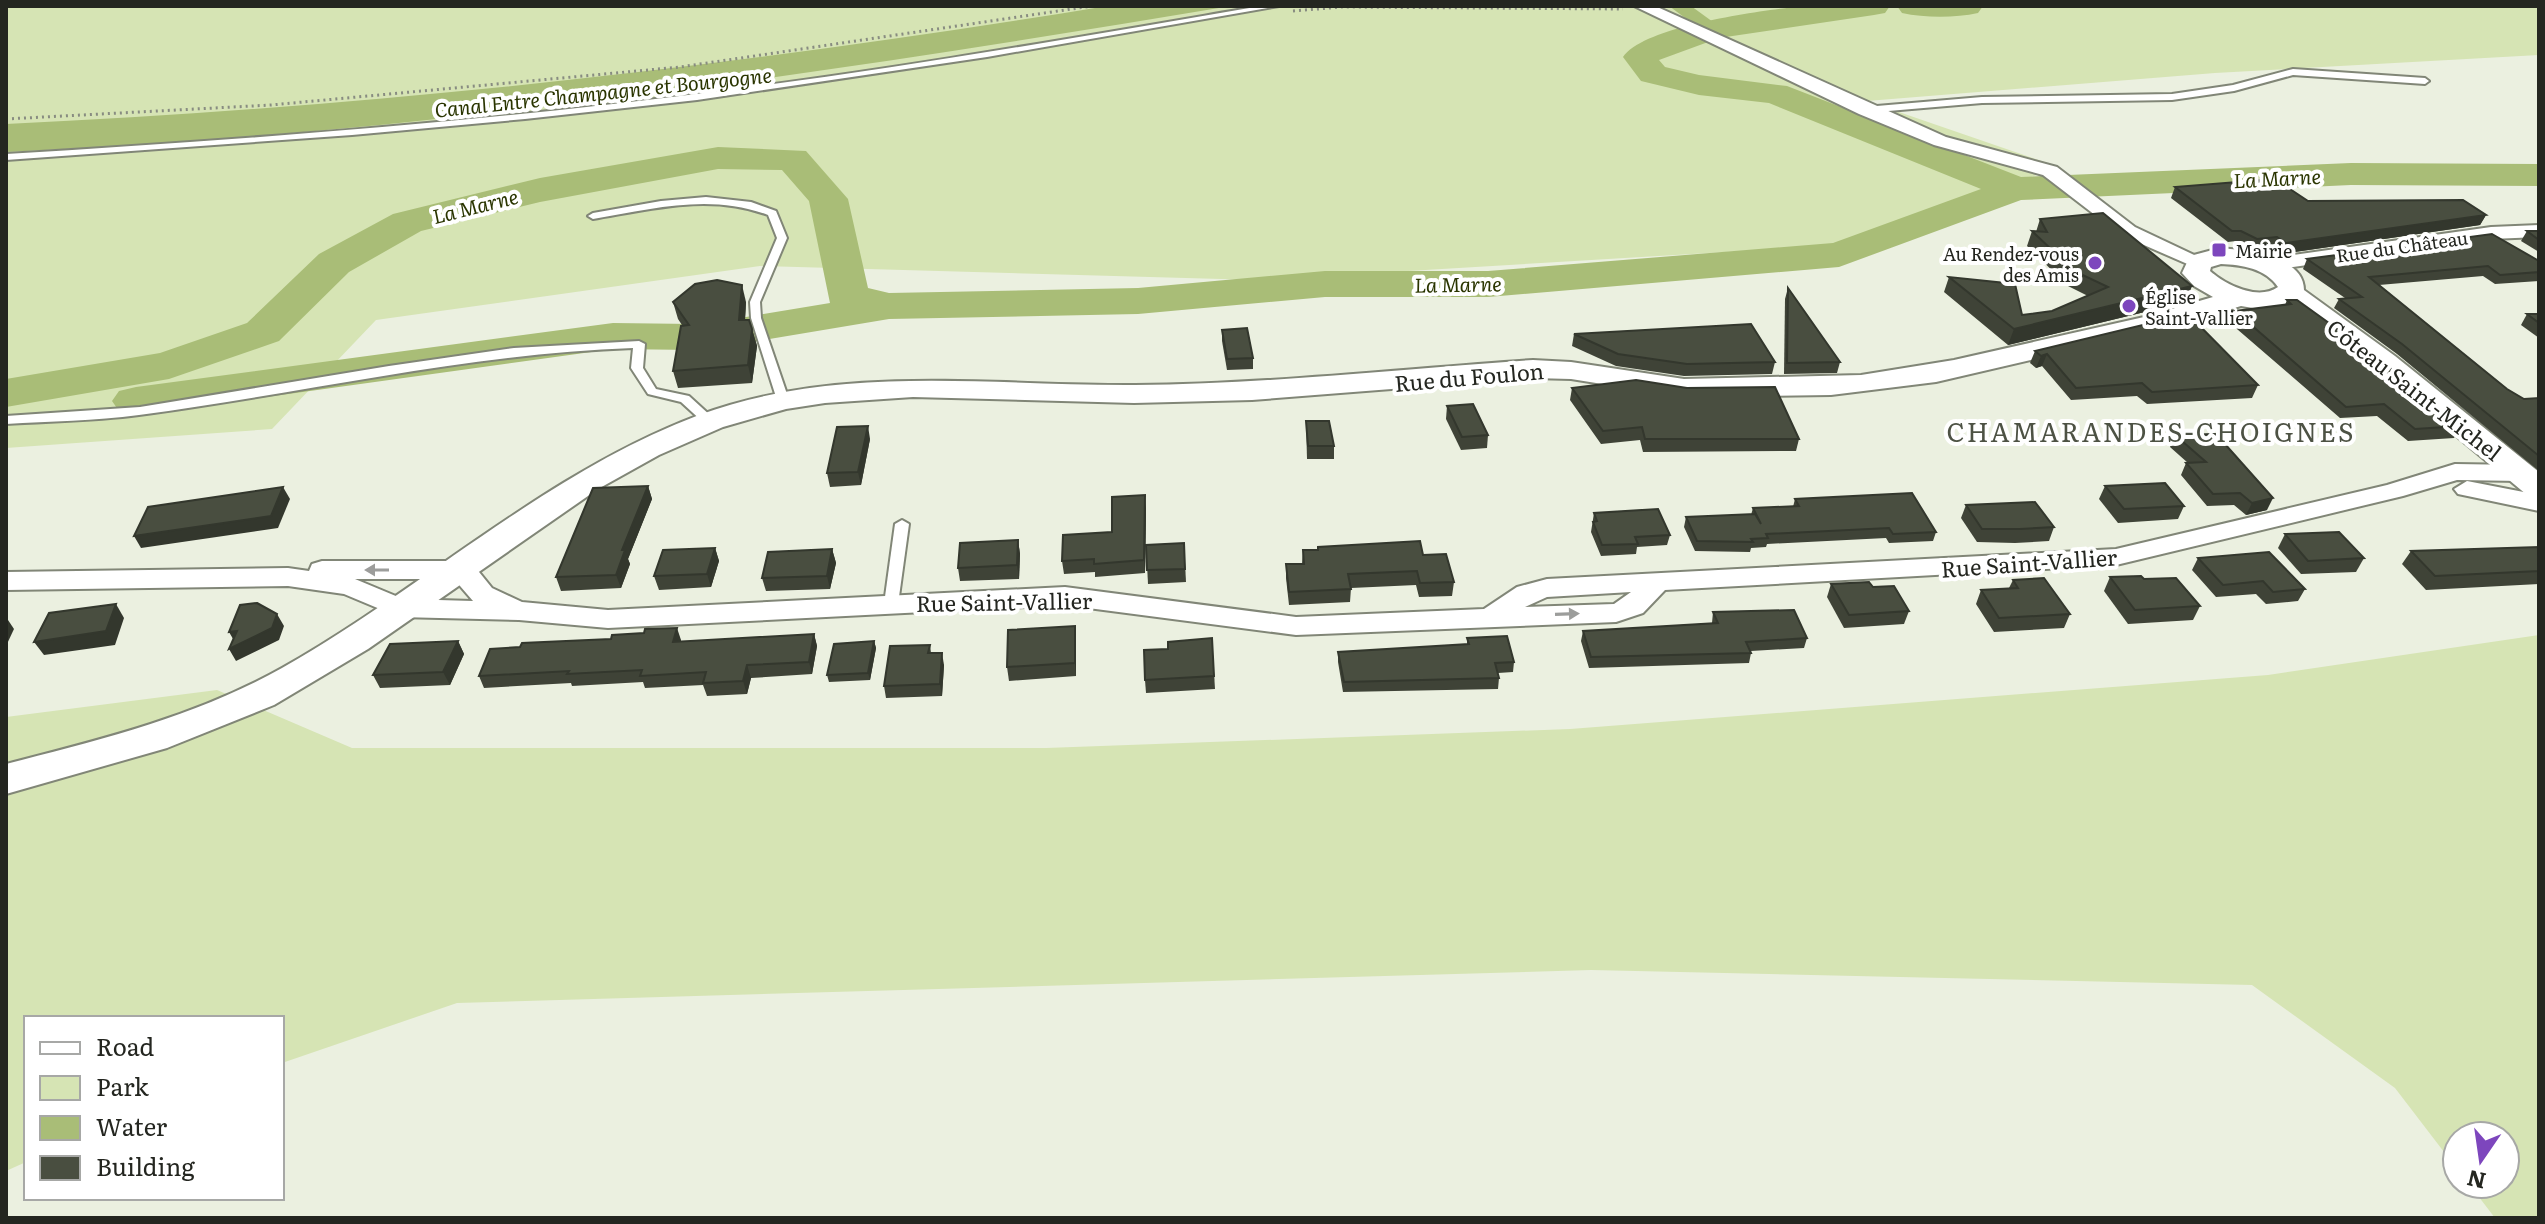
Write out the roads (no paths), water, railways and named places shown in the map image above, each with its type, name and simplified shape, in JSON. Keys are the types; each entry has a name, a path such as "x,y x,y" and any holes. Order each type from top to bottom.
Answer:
{"street":[{"path":"1642,6 1667,15 1705,37 1865,110 1940,141 2050,171 2128,231 2199,262 2235,257 2265,265"},
{"name":"Rue du Château","path":"2265,265 2491,233 2539,231"},
{"path":"2491,233 2515,249"},
{"path":"2199,262 2196,273 2201,280 2239,297 2270,300 2290,293"},
{"name":"Côteau Saint-Michel","path":"2265,265 2291,282 2290,293 2385,362 2530,480"},
{"name":"Rue du Foulon","path":"6,779 149,739 245,703 330,656 581,481 634,452 708,420 783,400 852,390 929,388 1063,394 1323,386 1539,368 1680,388 1841,385 1920,376 2115,333 2239,297"},
{"name":"Rue Saint-Vallier","path":"519,611 564,618 608,619 1065,596 1296,626 1616,613 1633,607 1657,582 2116,557 2394,491 2434,476 2455,472 2530,480"},
{"name":"Rue Saint-Vallier","path":"2394,491 2448,488 2487,491 2539,503"},
{"path":"288,577 320,570 455,570 465,573 482,594 519,611"},
{"path":"6,581 288,577 350,586 399,608 519,611"}],"lane":[{"path":"6,157 371,131 696,97 880,72 1275,6"},
{"path":"1865,110 1982,100 2172,97 2234,88 2293,72 2425,81"},
{"path":"593,216 723,198 751,203 772,213 782,238 755,302 756,318 765,335 783,400"},
{"path":"6,420 136,412 355,374 579,344 639,344 637,368 652,392 685,399 708,420"},
{"path":"891,604 902,524"}],"water":[{"name":"Canal Entre Champagne et Bourgogne","path":"1107,6 1231,6 926,55 620,98 314,131 6,152 6,124 282,107 558,81 833,47"}],"waterway":[{"path":"1678,6 1714,30"},
{"name":"La Marne","path":"1874,6 1719,29 1662,45 1640,57 1653,74 1699,85 1775,93 2016,189"},
{"name":"La Marne","path":"1913,6 1967,6"},
{"name":"La Marne","path":"6,393 169,365 263,332 334,263 407,222 540,190 718,158 793,159 828,199 848,297 889,306"},
{"name":"La Marne","path":"2016,189 2351,174 2539,175"},
{"name":"La Marne","path":"889,306 1138,301 1325,284 1488,284 1839,255 2016,189"},
{"name":"La Marne","path":"728,333 889,306"},
{"name":"La Marne","path":"136,401 613,336 694,337"}],"place":[{"name":"Mairie","path":"2219,250"},
{"name":"Au Rendez-vous des Amis","path":"2095,263"},
{"name":"Église Saint-Vallier","path":"2129,306"}],"district":[{"name":"CHAMARANDES-CHOIGNES","path":"2151,430"}]}
